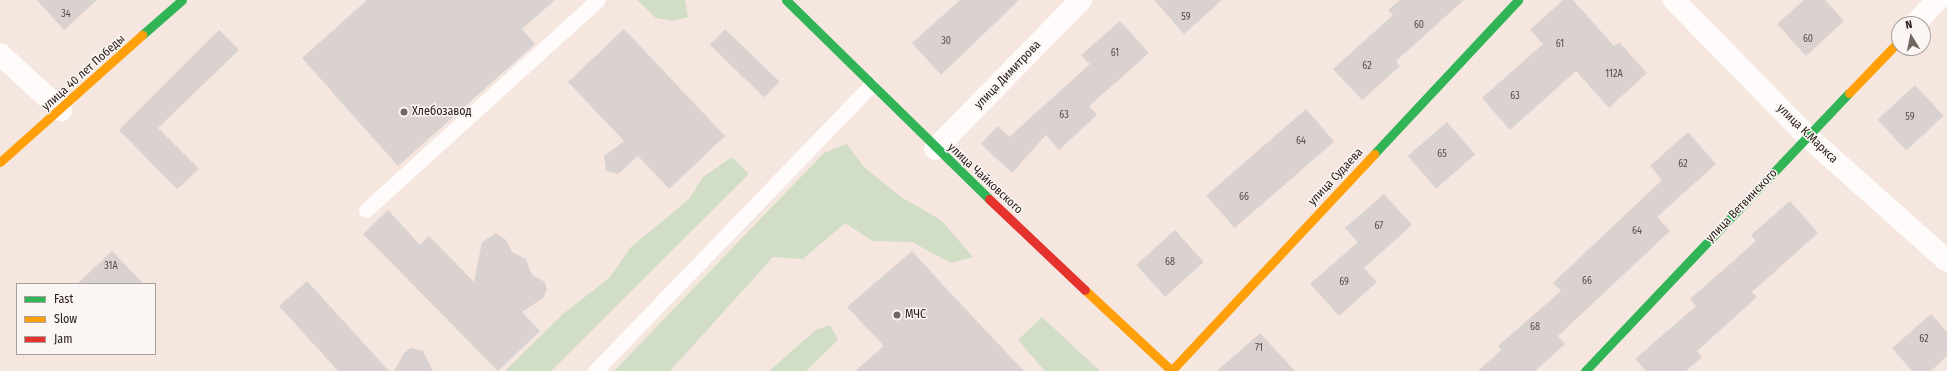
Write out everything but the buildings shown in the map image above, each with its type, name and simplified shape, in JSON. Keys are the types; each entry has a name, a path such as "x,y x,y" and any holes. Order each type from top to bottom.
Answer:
{"street":[{"name":"улица 40 лет Победы","path":"0,162 61,110 182,0"},
{"name":"улица Чайковского","path":"786,0 935,149 1172,371"},
{"name":"улица Димитрова","path":"935,149 1081,0"},
{"name":"улица Судаева","path":"1172,371 1518,0"},
{"name":"улица К.Маркса","path":"1674,0 1808,138 1947,261"},
{"path":"1922,16 1937,0"},
{"name":"улица Ветвинского","path":"1584,371 1891,50"},
{"path":"0,54 61,110"}],"lane":[{"path":"366,210 598,0"},
{"path":"594,371 871,85"}],"green space":[{"path":"637,0 685,0 688,17 674,21 656,18"},
{"path":"847,144 864,167 901,197 941,220 973,257 951,263 912,242 873,241 845,223 803,259 773,257 670,371 614,371 824,153"},
{"path":"732,157 749,174 551,371 505,371 563,314 609,278 631,247 689,199 703,177"},
{"path":"1042,317 1100,371 1045,371 1018,340"},
{"path":"830,325 838,340 806,371 769,371 816,330"}],"traffic: fast":[{"path":"142,35 182,0"},
{"path":"786,0 989,199"},
{"path":"1374,154 1518,0"},
{"path":"1585,371 1849,93"}],"traffic: slow":[{"path":"0,162 142,35"},
{"path":"1849,93 1891,49"},
{"path":"1172,370 1374,154"},
{"path":"1085,290 1172,371"}],"traffic: jam":[{"path":"989,199 1085,290"}],"place":[{"name":"Хлебозавод","path":"404,112"},
{"name":"МЧС","path":"897,315"}]}
